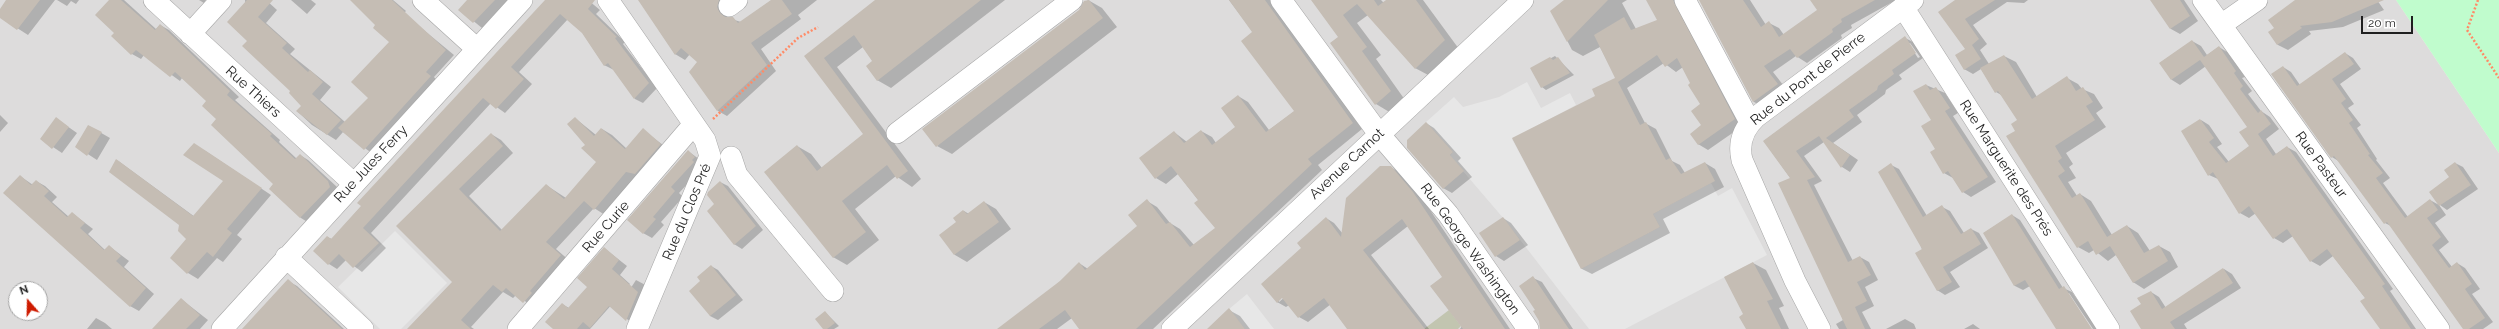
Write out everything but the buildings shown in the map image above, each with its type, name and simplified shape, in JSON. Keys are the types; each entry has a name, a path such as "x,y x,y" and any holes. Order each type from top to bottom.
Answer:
{"street":[{"name":"Rue Thiers","path":"154,0 353,183"},
{"path":"190,34 221,0"},
{"path":"423,0 477,49"},
{"name":"Rue Jules Ferry","path":"222,329 286,256 522,0"},
{"name":"Rue du Clos Pré","path":"608,0 697,128 710,150 710,156 637,329"},
{"path":"897,133 1072,0"},
{"name":"Rue George Washington","path":"1281,0 1379,134 1448,214 1528,329"},
{"name":"Avenue Carnot","path":"1172,329 1523,0"},
{"path":"1685,0 1750,122"},
{"name":"Rue Pasteur","path":"2203,0 2439,329"},
{"path":"2221,25 2256,0"},
{"name":"Rue du Pont de Pierre","path":"1820,329 1795,281 1742,160 1740,146 1743,133 1750,122 1908,4"},
{"name":"Rue Marguerite des Prés","path":"1908,4 2109,329"},
{"name":"Rue Curie","path":"518,329 697,128"},
{"path":"731,156 737,174 833,291"},
{"path":"286,256 363,329"}],"path":[{"path":"2478,0 2467,30 2499,78"},
{"path":"697,128 798,38 818,27"}],"shaded area":[{"path":"0,0 2396,0 2499,153 2499,329 0,329"},
{"path":"1527,82 1541,108 1570,93 1576,105 1512,139 1581,269 1660,227 1653,214 1711,183 1718,196 1732,188 1767,255 1625,329 1589,329 1504,219 1450,156 1453,152 1426,122 1454,97 1463,107 1499,97"},
{"path":"395,231 447,283 401,329 380,329 338,287"},
{"path":"1247,294 1274,329 1245,329 1229,309"},
{"path":"1449,310 1461,326 1458,329 1424,329"}],"green space":[{"path":"2396,0 2499,0 2499,153"}]}
